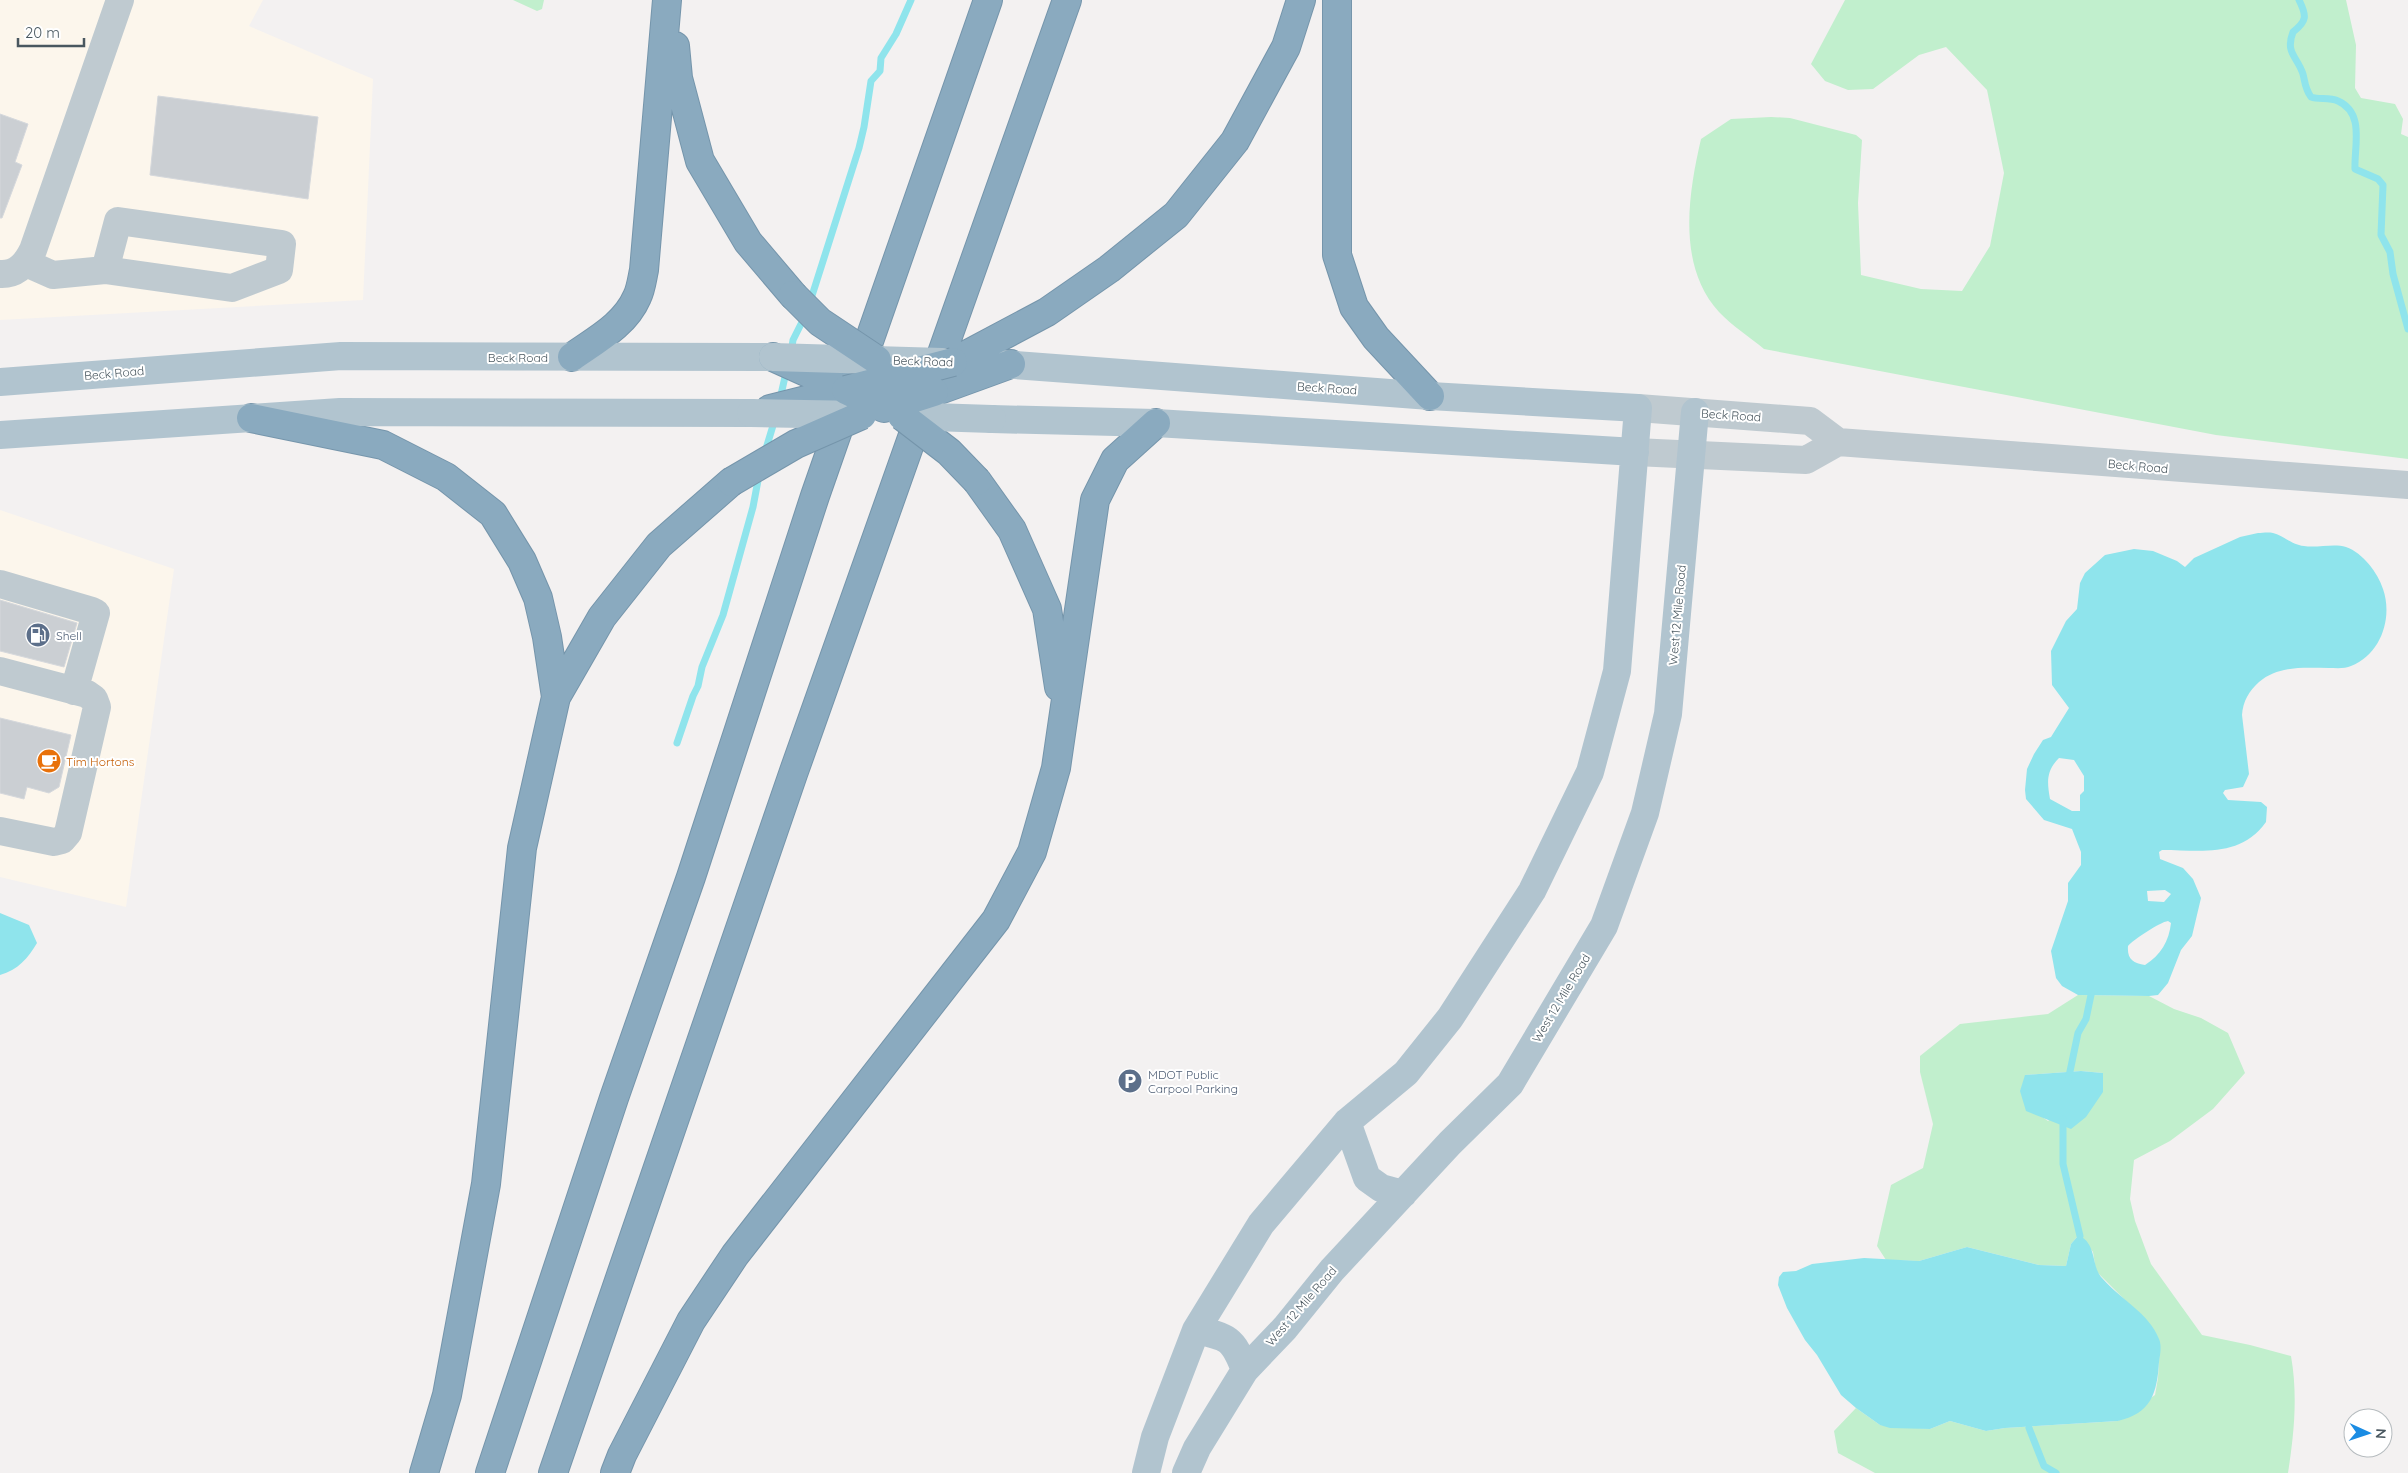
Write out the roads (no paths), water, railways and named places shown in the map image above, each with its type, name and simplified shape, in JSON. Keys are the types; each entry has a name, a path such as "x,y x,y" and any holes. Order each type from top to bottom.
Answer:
{"highway":[{"path":"572,357 607,333 628,313 638,296 644,270 667,0"},
{"path":"671,0 678,78 700,161 748,242 793,295 820,322 878,360 934,392 992,419"},
{"path":"490,1473 614,1098 691,877 815,496 988,0"},
{"path":"553,1473 790,783 1067,0"},
{"path":"751,413 953,362 1047,312 1109,269 1176,215 1235,141 1286,47 1301,0"},
{"path":"1337,0 1338,255 1354,307 1376,338 1430,396"},
{"path":"773,357 846,390 949,452 977,481 1012,530 1047,609 1059,684 1056,768"},
{"path":"424,1473 447,1395 486,1184 522,848 556,697 602,617 659,545 731,482 796,444 1011,364"},
{"path":"251,418 383,445 446,477 493,514 522,561 538,598 547,637 556,697"},
{"path":"615,1473 622,1455 691,1321 735,1255 996,920 1032,852 1056,768 1095,500 1115,460 1156,423"}],"main road":[{"name":"Beck Road","path":"0,382 341,356 773,357 1011,364 1430,396 1638,408"},
{"path":"1146,1473 1155,1437 1196,1330 1261,1224 1347,1122 1406,1073 1450,1018 1532,891 1590,772 1617,672 1638,408"},
{"path":"0,435 340,412 883,413 992,419 1156,423 1635,452"},
{"name":"West 12 Mile Road","path":"1186,1473 1197,1448 1245,1370 1450,1143 1510,1084 1604,926 1645,813 1668,714 1696,412"},
{"path":"1347,1122 1367,1178 1382,1188 1403,1194"},
{"path":"1196,1330 1222,1336 1237,1347 1245,1370"}],"street":[{"path":"0,274 16,272 26,263 33,250 120,0"},
{"path":"26,263 54,275 105,270 232,288 279,270 282,244 118,221 105,270"},
{"name":"Beck Road","path":"1638,408 1810,421 1838,442 2408,485"},
{"path":"1635,452 1806,460 1838,442"},
{"path":"0,584 92,610 96,614 74,691"},
{"path":"0,671 74,691 94,699 97,707 68,833 62,840 54,842 0,831"}],"water":[{"path":"2258,533 2271,533 2300,545 2341,546 2358,554 2374,570 2383,589 2386,600 2386,612 2382,634 2370,653 2351,666 2343,668 2284,670 2267,677 2252,689 2245,701 2242,715 2249,774 2243,787 2225,790 2223,793 2228,800 2261,802 2267,807 2266,822 2256,834 2232,847 2206,851 2162,850 2159,852 2160,859 2183,868 2193,879 2201,898 2192,936 2181,950 2168,983 2158,995 2078,995 2062,986 2056,978 2051,951 2068,901 2068,883 2081,865 2081,852 2072,829 2044,820 2026,799 2025,790 2027,769 2034,754 2043,740 2051,737 2069,708 2052,685 2051,651 2066,621 2077,609 2080,583 2085,573 2105,555 2134,549 2153,551 2177,561 2185,567 2194,558 2240,537","holes":["2059,758 2074,760 2084,776 2084,791 2080,795 2080,811 2072,811 2050,799 2048,777","2165,890 2171,894 2164,902 2148,901 2147,891","2168,921 2171,923 2166,942 2160,952 2145,965 2132,960 2128,946 2159,924"]},
{"path":"0,913 29,925 37,943 22,963 0,975"},
{"path":"2081,1071 2103,1073 2103,1092 2086,1117 2071,1129 2026,1111 2020,1091 2025,1075"},
{"path":"2080,1236 2092,1250 2096,1268 2102,1278 2148,1321 2160,1342 2154,1393 2145,1407 2138,1413 2118,1421 2005,1428 1986,1431 1950,1421 1930,1429 1890,1428 1880,1425 1841,1395 1817,1355 1805,1340 1787,1308 1778,1285 1779,1277 1783,1272 1796,1271 1812,1264 1864,1258 1919,1261 1967,1247 2039,1265 2066,1266 2071,1244"}],"waterway":[{"path":"810,302 859,148 871,81 880,71 881,58 896,34 911,0"},
{"path":"2299,0 2304,18 2301,25 2293,32 2290,45 2291,50 2301,68 2306,88 2311,97 2338,101 2352,113 2356,131 2355,169 2378,179 2383,185 2381,235 2390,252 2393,274 2408,329"},
{"path":"791,353 793,340 805,316"},
{"path":"780,399 787,368"},
{"path":"765,452 775,419"},
{"path":"677,743 698,686 702,667 723,615 753,507 759,475"},
{"path":"2068,1081 2078,1033 2086,1019 2091,995"},
{"path":"2063,1119 2063,1164 2080,1236"},
{"path":"2029,1428 2044,1466 2056,1473"}],"place":[{"name":"Shell","path":"38,635"},
{"name":"Tim Hortons","path":"49,761"},
{"name":"MDOT Public Carpool Parking","path":"1130,1081"}]}
